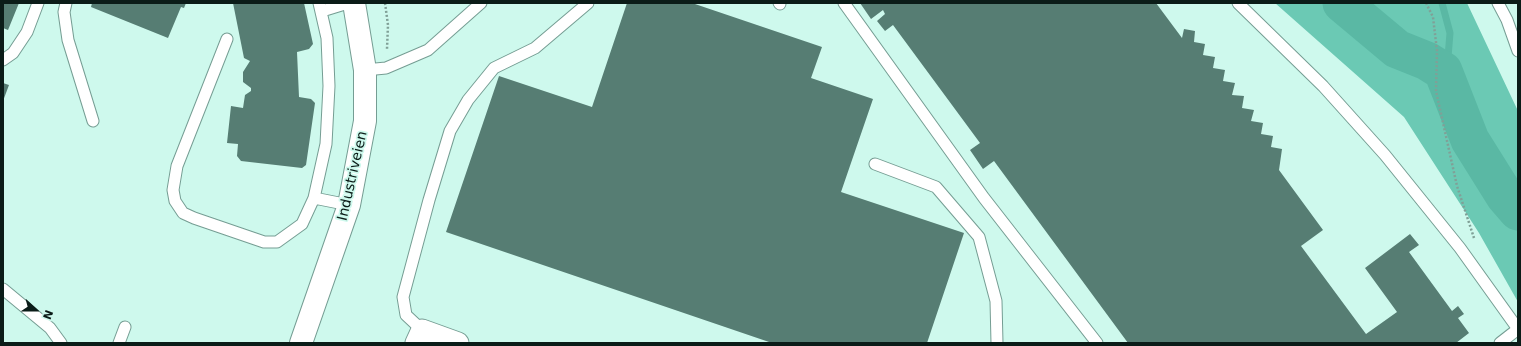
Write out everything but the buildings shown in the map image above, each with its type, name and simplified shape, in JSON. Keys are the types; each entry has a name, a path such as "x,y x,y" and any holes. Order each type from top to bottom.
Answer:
{"street":[{"name":"Industriveien","path":"301,343 349,205 375,69 354,3"},
{"path":"419,337 458,343"}],"lane":[{"path":"3,60 13,53 27,32 38,3"},
{"path":"66,3 64,12 68,40 93,121"},
{"path":"227,39 177,166 173,190 175,201 183,213 194,218 264,242 276,242 302,224 314,198 326,144 329,86 327,38 321,7 348,3"},
{"path":"375,69 428,50 481,3"},
{"path":"419,337 406,315 403,297 429,200 450,131 468,100 494,68 535,48 588,3"},
{"path":"844,3 984,198 1097,343"},
{"path":"1238,3 1323,86 1385,155 1460,248 1518,329 1500,343"},
{"path":"1498,3 1507,20 1518,51"},
{"path":"875,164 936,187 979,237 996,301 997,343"},
{"path":"314,198 349,205"},
{"path":"3,289 50,328 61,343"},
{"path":"119,343 125,327"}],"path":[{"path":"375,69 388,25 384,3"},
{"path":"1426,3 1433,17 1437,51 1436,91 1457,186 1476,243"}],"green space":[{"path":"1275,3 1467,3 1518,111 1518,302 1479,233 1404,117"}],"waterway":[{"path":"1342,3 1397,49 1427,61 1443,71 1470,140 1505,196 1518,211"},
{"path":"1442,3 1450,33 1448,57 1443,71"}]}
